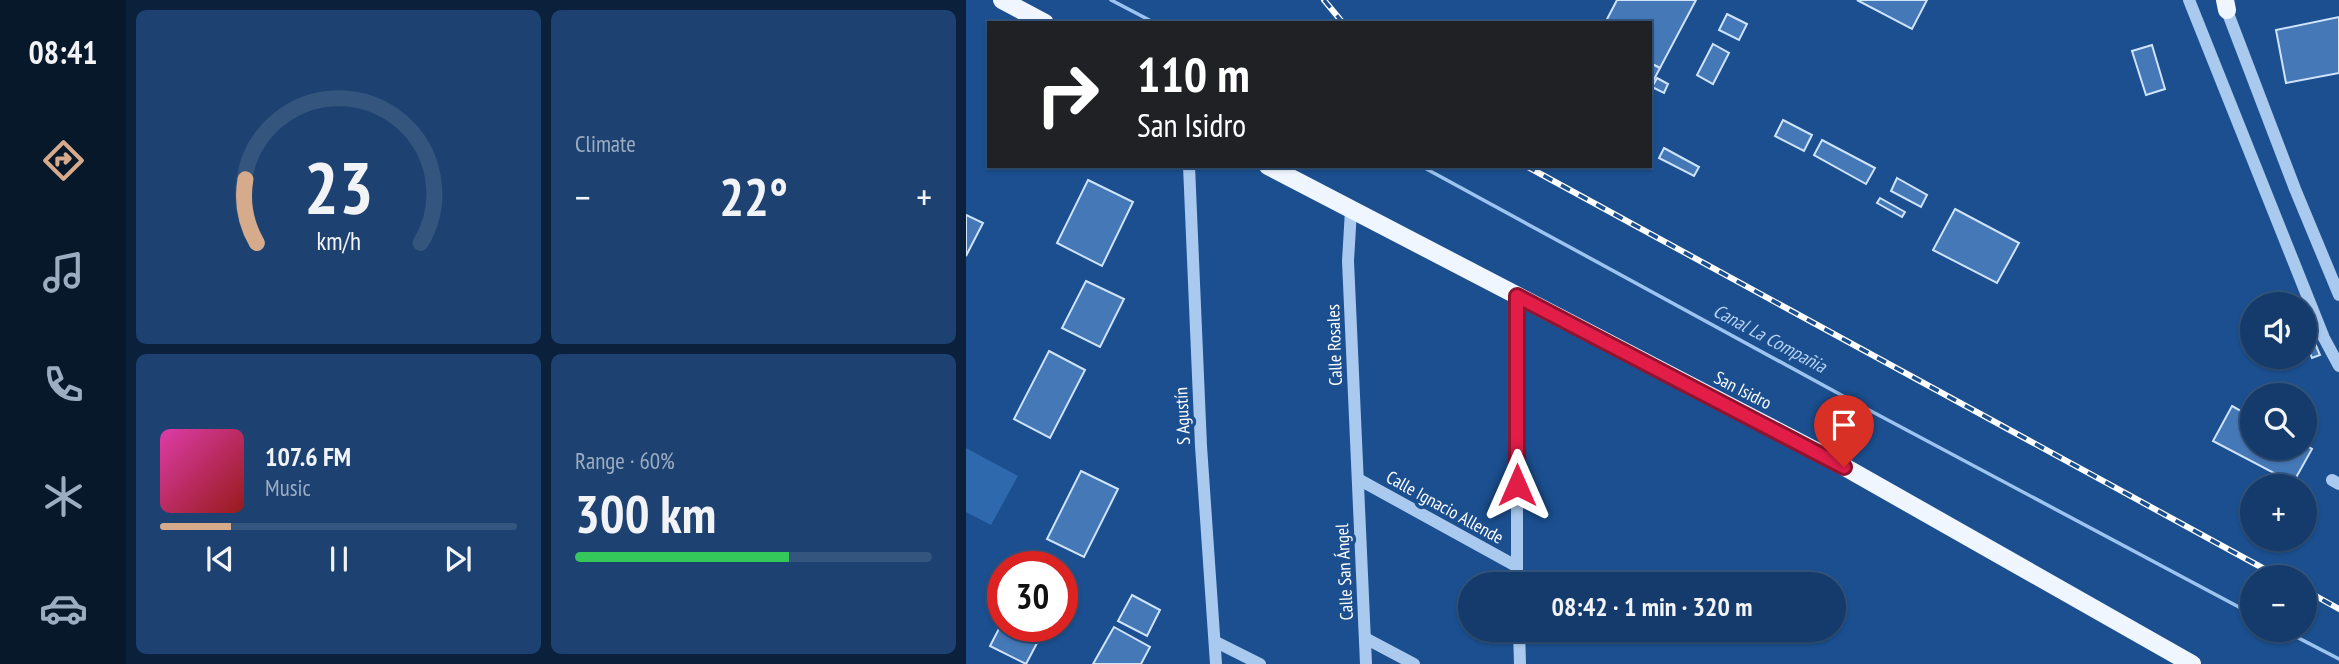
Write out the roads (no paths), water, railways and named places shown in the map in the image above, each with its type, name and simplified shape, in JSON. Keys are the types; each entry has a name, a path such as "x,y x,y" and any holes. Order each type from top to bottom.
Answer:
{"main road":[{"path":"1002,0 1042,21"},
{"name":"San Isidro","path":"1272,168 1820,453 2192,664"}],"street":[{"path":"2189,0 2324,338 2339,366"},
{"path":"2225,3 2295,189 2339,295"},
{"name":"S Agustín","path":"1189,168 1201,446 1216,664"},
{"name":"Calle Rosales","path":"1351,210 1348,261 1358,479"},
{"path":"1516,572 1517,296"},
{"name":"Calle Ignacio Allende","path":"1358,479 1516,566"},
{"name":"Calle San Ángel","path":"1358,479 1366,664"},
{"path":"1365,638 1414,664"},
{"path":"1216,642 1260,664"},
{"path":"1519,642 1520,664"}],"waterway":[{"name":"Canal La Compañia","path":"1111,0 1151,21"},
{"name":"Canal La Compañia","path":"1425,168 1854,402 2240,608"},
{"name":"Canal La Compañia","path":"2306,642 2339,659"}],"railway":[{"path":"1324,0 1341,21"},
{"path":"1530,168 2257,565"},
{"path":"2317,597 2339,609"}]}
